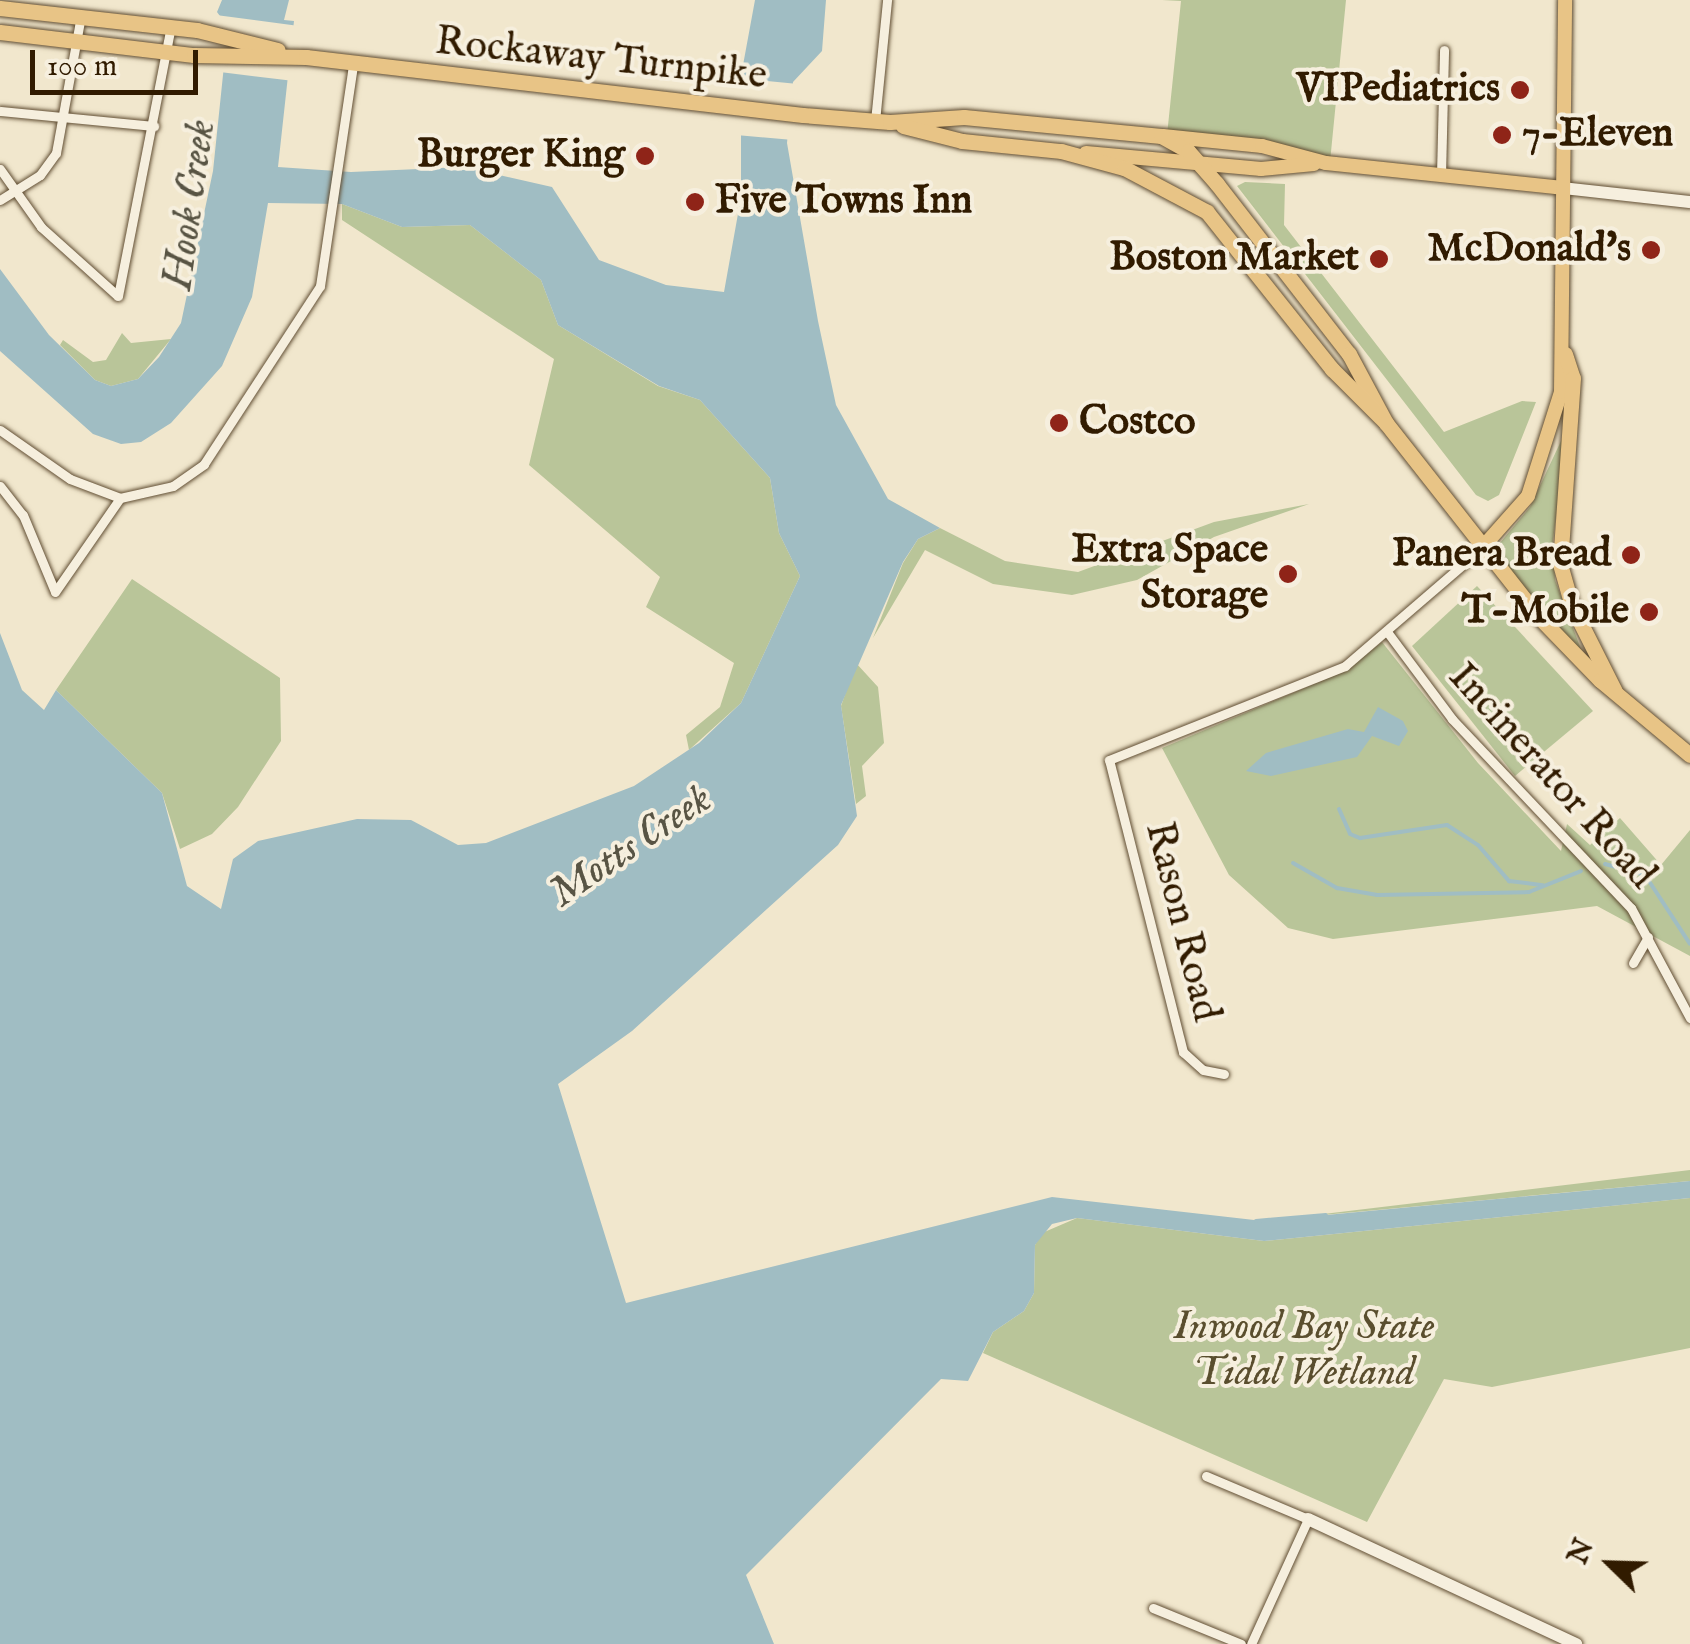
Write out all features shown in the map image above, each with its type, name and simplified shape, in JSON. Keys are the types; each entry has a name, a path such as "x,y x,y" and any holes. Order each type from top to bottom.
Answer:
{"highway":[{"path":"0,8 197,30 262,51"},
{"path":"0,32 194,55 262,51"},
{"name":"Rockaway Turnpike","path":"262,51 709,106 882,122 962,141 1060,150"},
{"name":"Rockaway Turnpike","path":"882,122 964,117 1161,136"},
{"path":"1161,136 1202,164 1349,354 1386,423"},
{"path":"1060,150 1157,180 1206,212 1332,368 1386,423 1482,548 1617,695 1690,755"},
{"path":"1564,354 1573,378 1560,564 1568,596 1617,695"}],"main road":[{"path":"1482,548 1535,482 1559,406 1564,354 1565,0"},
{"name":"Rockaway Turnpike","path":"1161,136 1262,146 1326,163 1690,202"},
{"name":"Rockaway Turnpike","path":"1060,150 1261,169 1326,163"},
{"path":"1308,1519 1576,1644"}],"street":[{"path":"882,122 887,0"},
{"path":"0,200 51,163 68,117 81,16"},
{"path":"0,169 52,238 118,296 171,27"},
{"path":"1442,174 1444,50"},
{"path":"0,430 70,479 120,498 173,486 204,464 307,314 320,286 354,64"},
{"path":"0,112 154,126"},
{"path":"0,486 24,515 55,592 120,498"},
{"path":"1388,633 1482,548"},
{"name":"Rason Road","path":"1224,1074 1203,1070 1183,1052 1109,760 1314,684 1388,633"},
{"name":"Incinerator Road","path":"1388,633 1452,718 1618,894 1648,938 1690,1018"},
{"path":"1633,963 1648,938"},
{"path":"1206,1476 1308,1519 1251,1644"},
{"path":"1154,1608 1240,1644"}],"green space":[{"path":"1162,0 1346,0 1330,162 1167,135 1181,1"},
{"path":"1245,182 1285,184 1284,225 1444,432 1522,401 1536,402 1499,495 1488,501 1476,495 1237,186"},
{"path":"342,204 402,227 470,225 541,280 558,325 658,386 700,400 770,478 779,533 800,576 741,703 689,750 686,735 720,707 734,663 646,607 660,577 529,465 554,359 342,220"},
{"path":"122,333 131,343 171,339 138,379 111,386 95,380 60,345 63,340 93,362 106,360"},
{"path":"1568,426 1553,540 1555,580 1585,660 1489,556 1530,507"},
{"path":"1309,504 1214,537 1137,580 1072,595 993,584 925,550 873,638 903,563 918,539 940,528 1005,561 1078,572 1214,522"},
{"path":"132,579 280,678 281,741 238,807 212,834 180,849 162,793 56,690"},
{"path":"1477,586 1593,711 1515,776 1412,646"},
{"path":"1382,642 1478,763 1561,851 1567,824 1590,845 1620,818 1661,865 1690,830 1690,956 1597,906 1333,939 1288,928 1229,875 1162,748 1345,671"},
{"path":"856,663 878,687 884,743 862,766 866,796 856,804 841,706"},
{"path":"1690,1170 1690,1181 1290,1218"},
{"name":"Inwood Bay State Tidal Wetland","path":"1690,1198 1690,1348 1492,1387 1444,1379 1367,1522 983,1353 993,1332 1024,1311 1034,1293 1035,1245 1042,1233 1077,1218 1264,1241"}],"water":[{"name":"Motts Creek","path":"222,0 289,0 284,20 294,21 278,167 351,172 464,167 552,187 599,260 666,285 724,292 741,197 741,76 755,0 826,0 822,51 793,82 787,143 836,405 888,499 940,528 918,539 903,562 841,705 857,816 838,845 632,1031 558,1084 626,1303 1052,1197 1263,1221 1690,1181 1690,1198 1264,1241 1077,1218 1052,1224 1035,1245 1034,1293 1024,1311 993,1332 968,1381 941,1379 746,1575 774,1644 0,1644 0,633 22,690 44,710 56,690 162,793 187,886 221,909 233,859 258,841 357,819 411,820 458,845 486,843 634,786 699,743 741,703 800,576 779,533 770,478 700,400 659,386 558,325 541,280 470,225 402,227 342,204 268,203 252,297 222,366 171,423 141,442 121,444 93,434 0,351 0,269 49,335 95,380 111,386 138,379 159,357 181,323 213,171 228,27 217,12"},
{"path":"1378,707 1403,721 1408,731 1399,746 1372,736 1357,757 1271,776 1246,771 1266,753 1348,729 1364,732"}],"pier":[{"path":"216,15 299,26 294,81 220,72 223,27"},
{"path":"736,78 798,84 793,140 736,135"}],"waterway":[{"path":"1339,809 1350,834 1360,838 1447,825 1478,845 1509,881 1543,885"},
{"path":"1293,863 1337,888 1377,895 1529,892 1581,871"},
{"path":"1605,864 1645,875 1690,944"},
{"path":"1256,1221 1326,1215"}],"place":[{"name":"VIPediatrics","path":"1520,90"},
{"name":"7-Eleven","path":"1502,135"},
{"name":"Burger King","path":"645,156"},
{"name":"Five Towns Inn","path":"695,202"},
{"name":"McDonald's","path":"1651,250"},
{"name":"Boston Market","path":"1379,259"},
{"name":"Costco","path":"1059,423"},
{"name":"Panera Bread","path":"1631,555"},
{"name":"Extra Space Storage","path":"1288,574"},
{"name":"T-Mobile","path":"1649,612"}],"water label":[{"name":"Hook Creek","path":"191,205"}]}
